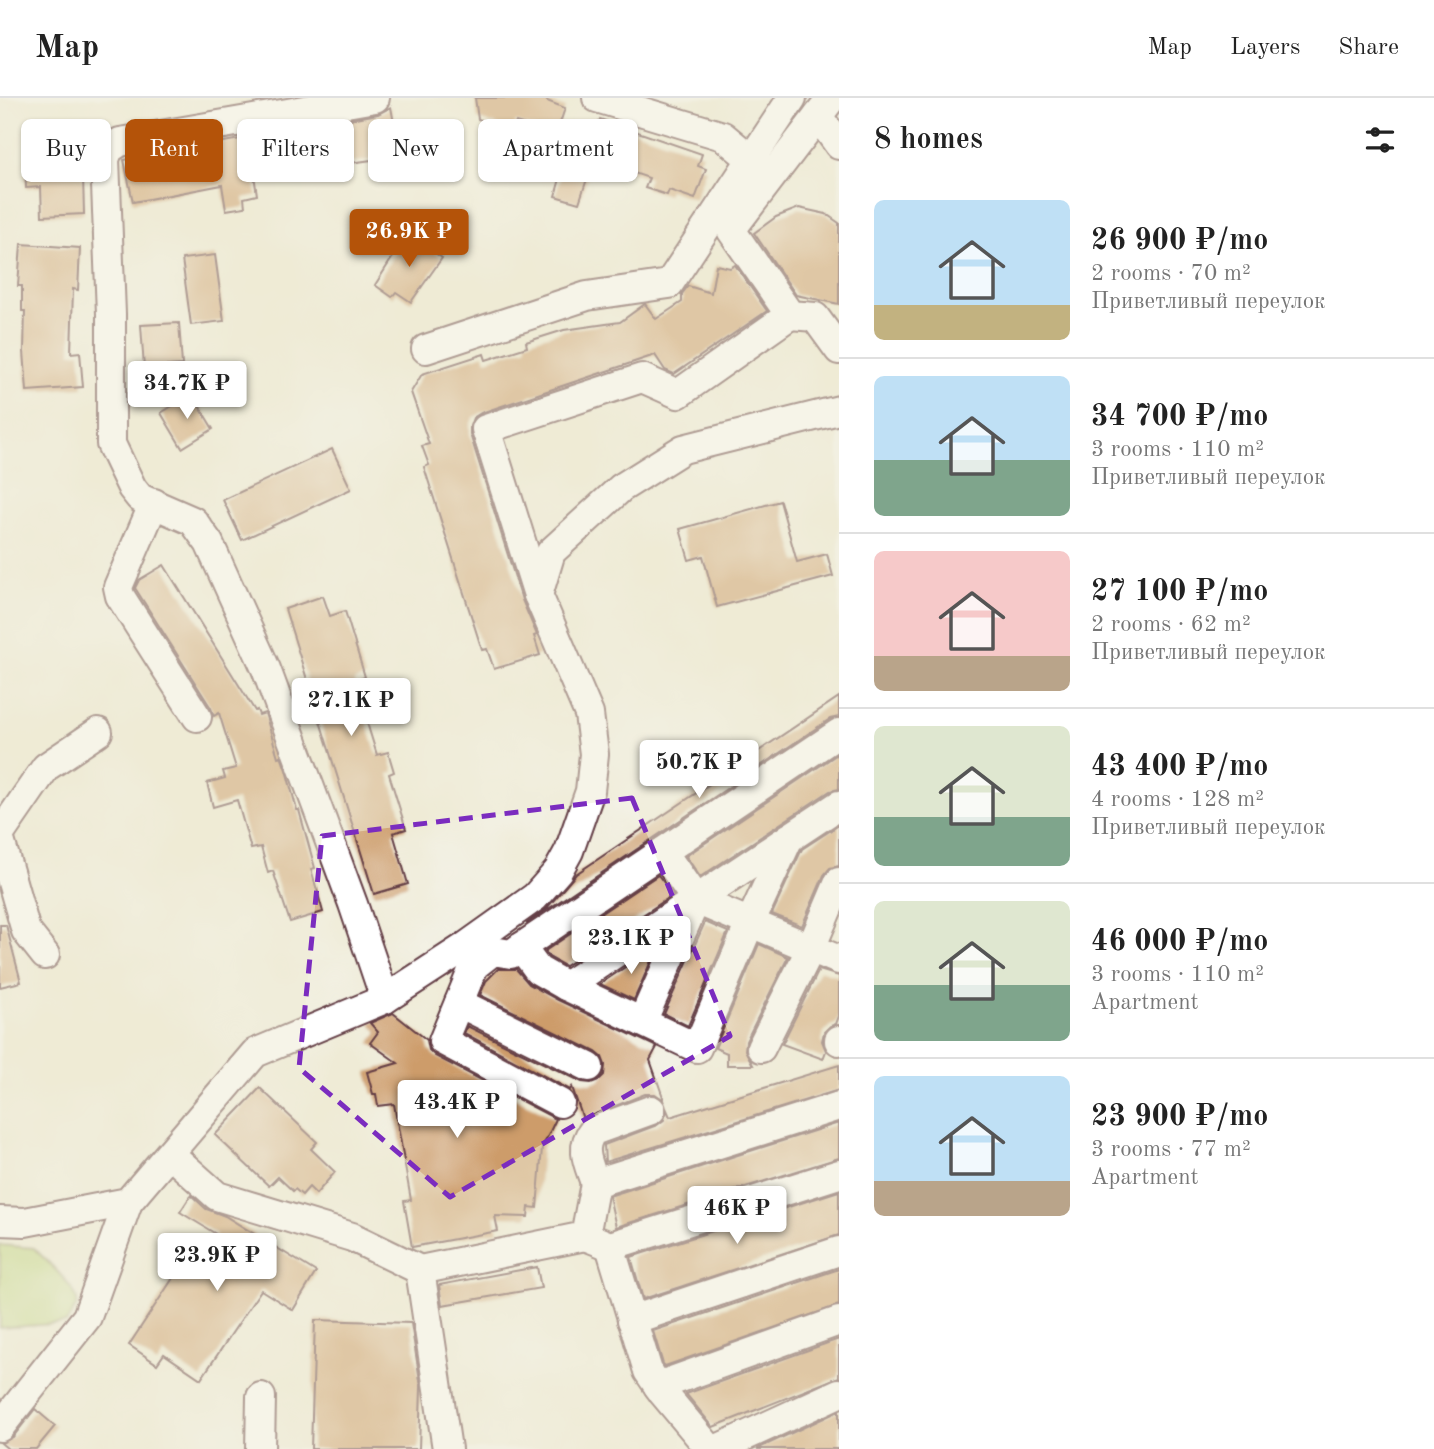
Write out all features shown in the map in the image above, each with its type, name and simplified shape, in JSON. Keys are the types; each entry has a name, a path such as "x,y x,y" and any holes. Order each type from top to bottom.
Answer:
{"street":[{"path":"375,98 120,142 109,149 105,159 111,314 111,444 132,488 140,498 193,521 209,543 266,668 354,904 385,999"},
{"path":"597,98 723,136 751,159"},
{"path":"426,349 587,296 668,284 792,98"},
{"path":"825,107 839,145"},
{"path":"790,315 732,230 825,107"},
{"path":"0,1427 87,1317 128,1202 255,1053 385,999 535,897 558,872 569,851 590,791 594,754 589,713 538,595 486,429 642,378 678,394 790,315 815,317 839,350"},
{"path":"538,595 551,552 621,488 683,449 839,410"},
{"path":"153,503 118,587 120,596 197,718"},
{"path":"0,834 46,766 98,732"},
{"path":"560,1103 443,1041 474,966 493,951 511,954 839,733"},
{"path":"566,986 839,805"},
{"path":"521,947 538,970 697,1048 789,838"},
{"path":"0,841 26,931 44,955"},
{"path":"663,852 696,900 839,960"},
{"path":"761,1048 811,948 839,882"},
{"path":"642,1022 696,900"},
{"path":"458,1003 589,1067"},
{"path":"595,1183 839,1106"},
{"path":"651,1110 593,1131 586,1139 585,1149 595,1183 598,1241 632,1320 648,1371 710,1449"},
{"path":"170,1154 217,1196 352,1237 420,1269 598,1241 839,1174"},
{"path":"0,1221 26,1222 128,1202"},
{"path":"632,1320 839,1251"},
{"path":"420,1269 447,1449"},
{"path":"659,1386 839,1321"},
{"path":"717,1449 839,1393"},
{"path":"260,1449 261,1397"}],"highlighted area":[{"path":"632,798 730,1036 450,1197 299,1068 322,836"}],"green space":[{"path":"0,1245 34,1248 67,1283 77,1304 66,1323 0,1328"}],"building":[{"path":"475,98 546,98 547,101 565,108 561,119 478,119"},
{"path":"391,107 393,119 368,119 368,160 354,162 354,119 350,119 378,114"},
{"path":"638,132 702,154 698,166 706,169 695,199 669,190 667,195 645,188 649,178 638,174"},
{"path":"237,140 237,182 255,182 257,195 244,198 245,207 226,210 222,185 133,202 129,182 223,182 223,142"},
{"path":"26,182 83,182 84,214 42,216 41,187 26,188"},
{"path":"559,182 586,182 579,203 555,196"},
{"path":"799,208 826,214 839,223 839,304 796,295 754,233 776,217"},
{"path":"408,233 442,258 411,302 396,292 392,297 375,285"},
{"path":"21,244 80,248 78,290 73,289 71,353 80,352 83,387 27,391 25,311 22,311 22,286 18,286"},
{"path":"215,255 224,321 191,325 182,259"},
{"path":"716,265 730,268 735,265 767,311 674,374 665,370 655,355 481,413 473,418 470,434 522,600 537,635 534,636 540,655 494,669 487,649 482,650 424,467 429,465 422,446 429,444 411,392 422,374 484,354 486,360 527,347 526,342 564,330 620,322 645,304 656,319 682,302 682,294 688,286 711,293"},
{"path":"179,323 182,365 144,368 141,325"},
{"path":"192,394 213,429 182,448 161,413"},
{"path":"332,449 351,489 242,540 223,500"},
{"path":"780,501 797,562 827,554 833,576 717,607 703,556 689,560 680,529"},
{"path":"164,565 255,711 257,710 259,715 265,713 278,757 281,756 299,810 315,868 311,869 323,912 290,922 273,871 268,873 261,847 251,849 237,800 213,807 207,783 225,778 223,771 236,768 219,713 214,716 135,588 139,580"},
{"path":"323,596 330,616 345,611 365,677 354,681 377,755 388,752 394,772 389,774 406,829 393,833 408,884 374,894 285,609"},
{"path":"839,697 839,717 830,719 526,924 547,908 576,874"},
{"path":"839,753 839,789 830,791 700,877 686,856"},
{"path":"839,825 839,866 830,868 824,875 802,926 772,914 802,849"},
{"path":"658,875 673,895 565,966 549,957 545,951"},
{"path":"705,922 728,932 688,1026 664,1014"},
{"path":"0,925 6,925 21,982 0,987"},
{"path":"759,944 788,957 746,1041 745,1050 753,1065 727,1065 727,1053 715,1048"},
{"path":"658,945 634,1000 600,984"},
{"path":"498,969 516,969 529,984 657,1047 650,1060 664,1100 655,1094 645,1094 583,1119 572,1087 570,1090 464,1033 467,1026 582,1082 591,1083 604,1075 605,1065 596,1052 480,995 486,981"},
{"path":"819,970 839,976 839,1016 836,1024 824,1032 822,1041 826,1051 823,1059 782,1044"},
{"path":"393,1013 427,1040 429,1050 435,1056 556,1119 542,1148 537,1208 529,1207 528,1217 495,1216 498,1231 412,1247 404,1201 411,1200 394,1104 378,1106 367,1072 398,1063 370,1043 378,1032 370,1023"},
{"path":"839,1065 839,1090 605,1162 604,1145 657,1125 664,1120 667,1110 670,1117"},
{"path":"260,1088 317,1142 311,1149 335,1172 316,1194 309,1187 302,1195 295,1189 293,1191 278,1177 269,1186 215,1135"},
{"path":"839,1123 839,1158 616,1227 609,1196"},
{"path":"839,1191 839,1235 643,1299 631,1257"},
{"path":"191,1195 206,1209 225,1216 316,1272 293,1310 261,1290 201,1379 164,1354 157,1364 129,1345 183,1263 194,1270 216,1234 180,1212"},
{"path":"537,1267 541,1288 442,1305 439,1285"},
{"path":"839,1269 839,1305 665,1366 663,1364 653,1331"},
{"path":"315,1320 411,1323 421,1387 419,1449 311,1449"},
{"path":"839,1339 839,1377 713,1427 686,1394"},
{"path":"35,1409 55,1426 36,1449 8,1449 1,1443 13,1437"},
{"path":"839,1411 839,1449 757,1449"}]}
